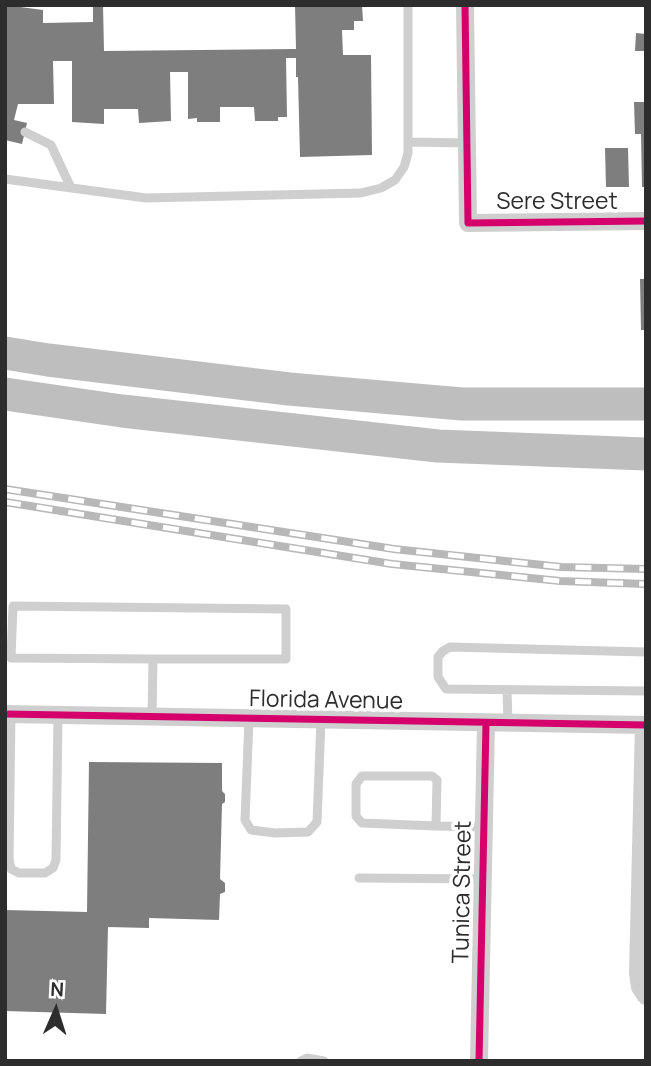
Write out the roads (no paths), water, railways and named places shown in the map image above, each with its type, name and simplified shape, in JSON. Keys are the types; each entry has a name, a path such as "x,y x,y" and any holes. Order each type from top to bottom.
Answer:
{"highway":[{"path":"5,353 289,389 448,403 646,404"},
{"path":"5,394 122,411 438,446 646,454"}],"street":[{"path":"466,5 468,143"},
{"name":"Sere Street","path":"468,143 468,223 646,221"},
{"name":"Florida Avenue","path":"8,714 645,725"},
{"name":"Tunica Street","path":"479,1061 486,723"},
{"path":"645,725 638,973 640,987 646,996"}],"lane":[{"path":"5,179 146,198 361,193 382,188 395,180 404,167 408,153 408,5"},
{"path":"25,132 51,145 71,188"},
{"path":"408,142 468,143"},
{"path":"13,606 286,609 285,659 153,659 11,658 13,606"},
{"path":"646,652 450,647 438,657 438,677 446,689 646,691"},
{"path":"152,717 153,659"},
{"path":"507,691 508,723"},
{"path":"8,714 9,859 11,869 19,873 45,873 53,868 56,860 58,715"},
{"path":"249,719 245,820 251,830 275,833 308,832 317,822 321,720"},
{"path":"436,825 437,780 432,776 362,776 356,784 356,816 362,823 484,827"},
{"path":"359,878 483,879"},
{"path":"301,1061 307,1058 324,1061"}],"railway":[{"path":"5,489 394,549 561,567 646,569"},
{"path":"5,502 392,564 560,581 646,584"}]}
